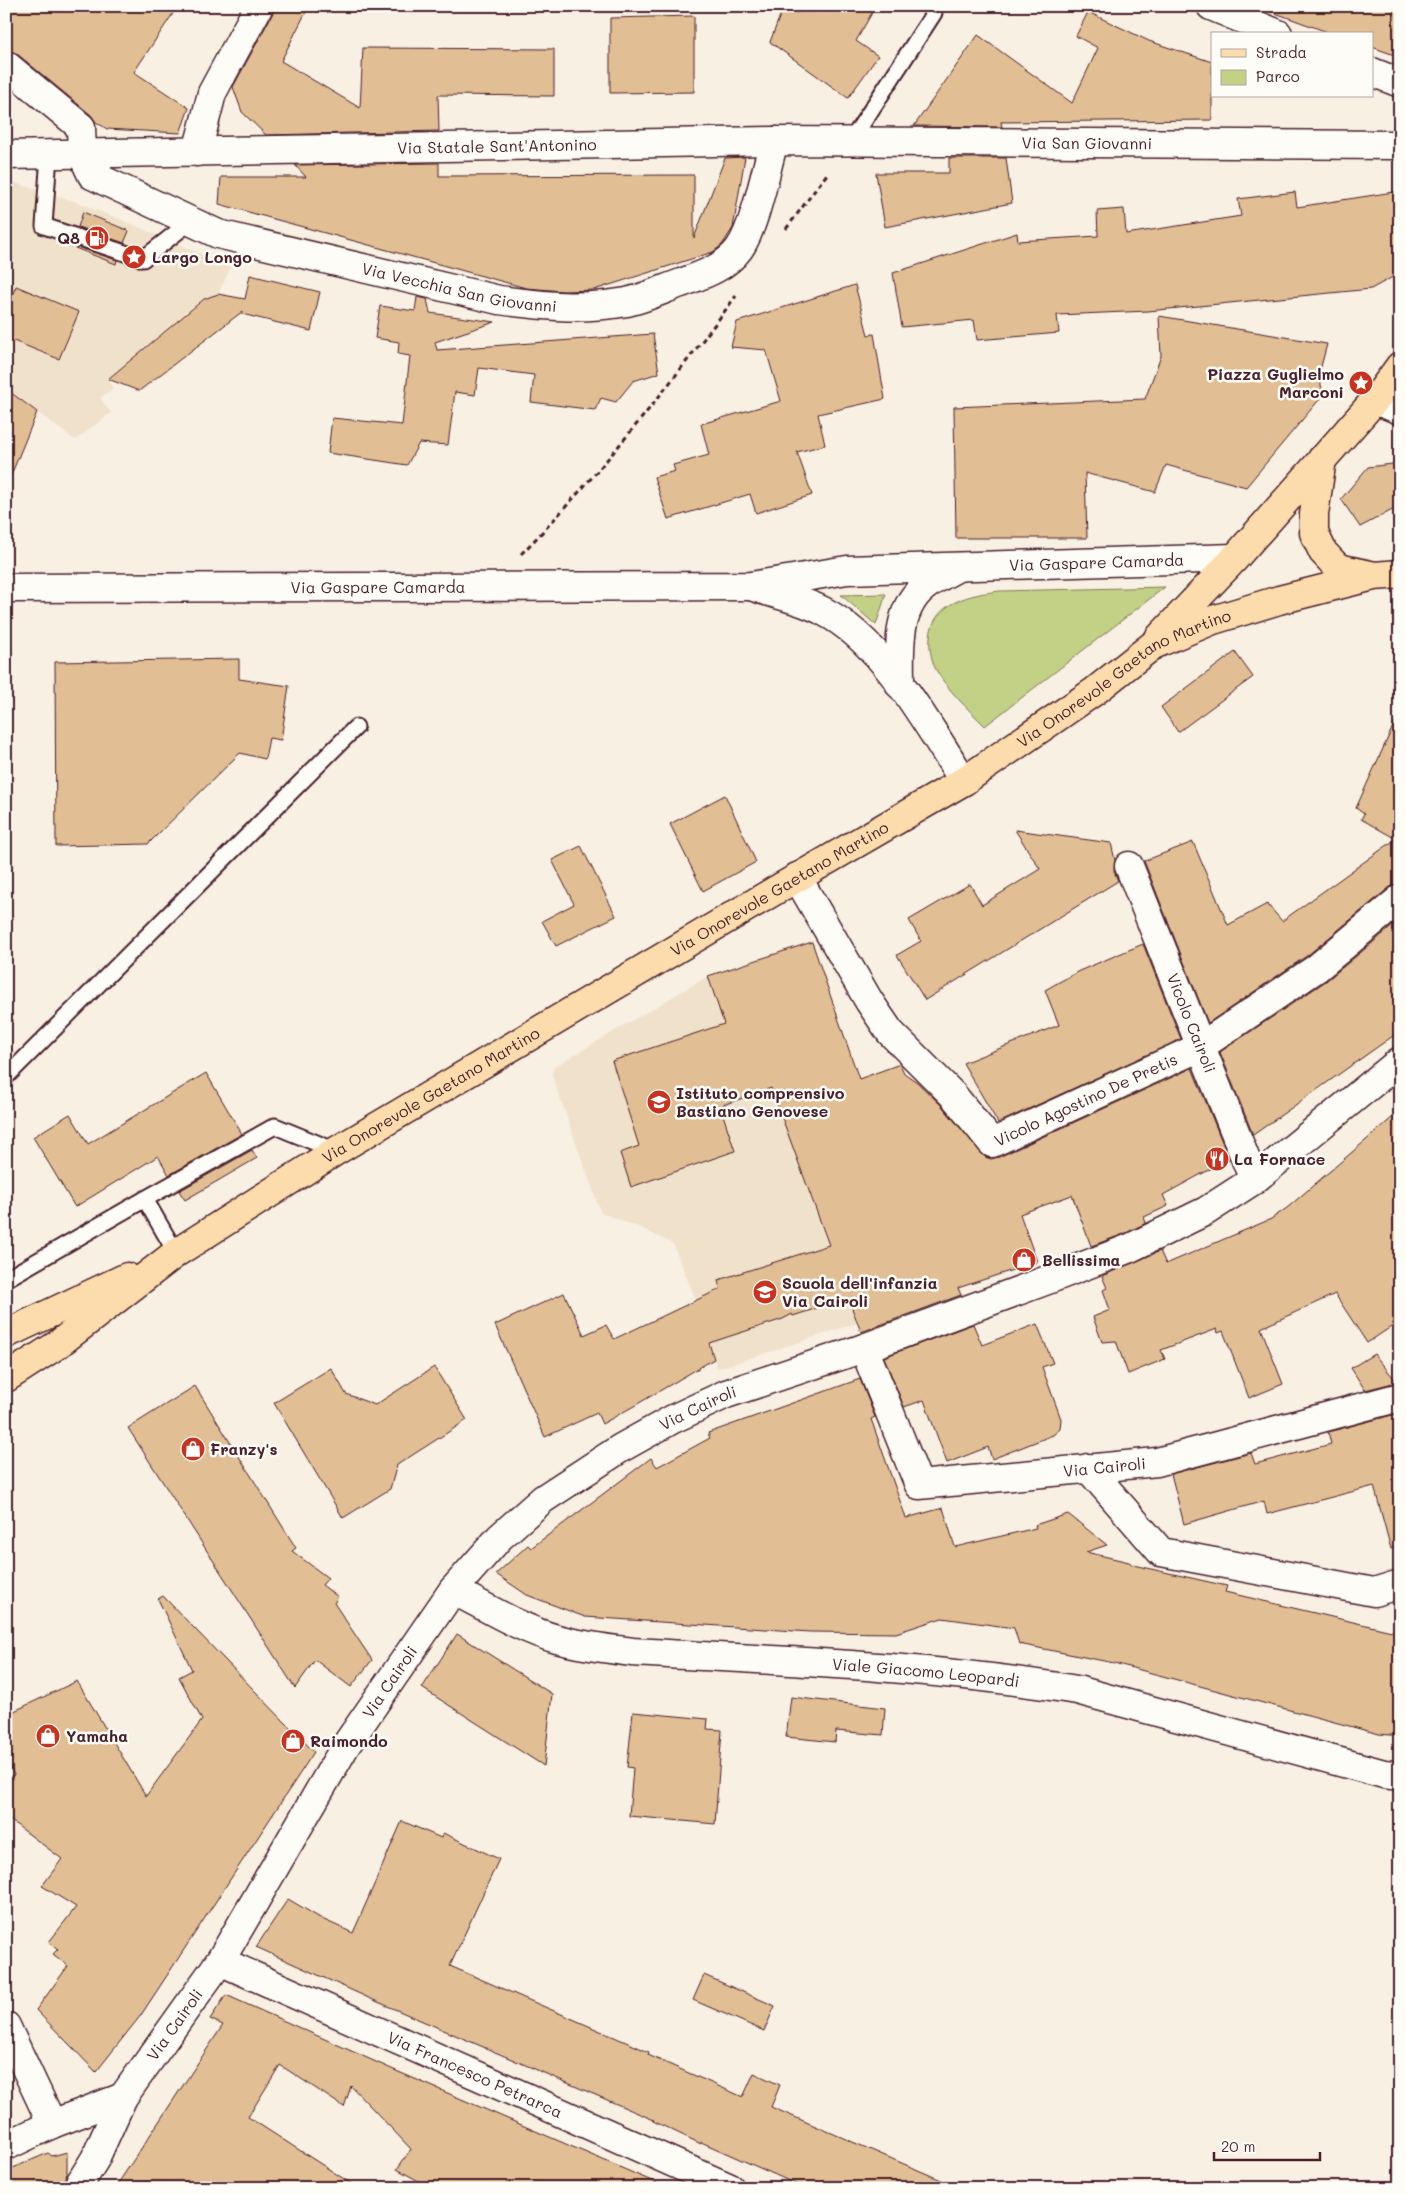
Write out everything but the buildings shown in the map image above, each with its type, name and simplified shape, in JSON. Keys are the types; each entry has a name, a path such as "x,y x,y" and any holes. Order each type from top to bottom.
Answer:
{"main road":[{"path":"1153,645 1235,558 1375,400 1400,366"},
{"path":"1322,459 1314,514 1314,532 1322,552 1338,568 1387,575"},
{"name":"Via Onorevole Gaetano Martino","path":"6,1378 57,1345 176,1254 336,1151 797,877 964,781 1095,691 1153,645 1232,614 1279,600 1387,575"},
{"name":"Via Onorevole Gaetano Martino","path":"6,1334 176,1254"}],"street":[{"path":"6,155 208,152 212,93 259,6"},
{"path":"1211,6 1273,32"},
{"path":"6,66 81,127 82,154"},
{"path":"1374,73 1400,83"},
{"name":"Via Statale Sant'Antonino","path":"208,152 774,140"},
{"name":"Via San Giovanni","path":"774,140 1400,145"},
{"name":"Via Vecchia San Giovanni","path":"82,154 92,175 218,234 499,300 573,308 629,301 712,271 727,261 739,249 750,228 774,140"},
{"path":"1375,400 1400,410"},
{"name":"Via Gaspare Camarda","path":"6,588 751,586 847,570 1235,558"},
{"name":"Via Gaspare Camarda","path":"900,686 900,642 904,617 912,600 927,584 959,566"},
{"name":"Via Gaspare Camarda","path":"751,586 822,610 851,628 874,651 900,686 964,781"},
{"name":"Vicolo Cairoli","path":"1129,866 1254,1180"},
{"name":"Vicolo Agostino De Pretis","path":"797,877 868,1001 890,1032 953,1095 992,1144 1200,1047 1317,968 1400,899"},
{"name":"Via Cairoli","path":"77,2188 95,2159 123,2097 220,1961 346,1745 452,1590 500,1537 543,1499 622,1448 673,1419 726,1394 864,1348 1130,1248 1206,1211 1254,1180 1400,1061"},
{"name":"Via Cairoli","path":"864,1348 919,1485 1157,1462 1400,1397"},
{"path":"1088,1468 1161,1552 1374,1592 1400,1584"},
{"name":"Viale Giacomo Leopardi","path":"452,1590 556,1639 592,1647 633,1652 929,1670 1036,1683 1077,1690 1384,1774 1400,1776"},
{"name":"Via Francesco Petrarca","path":"220,1961 730,2188"},
{"path":"6,2026 52,2124"},
{"path":"6,2146 52,2124 123,2097"}],"lane":[{"path":"851,141 934,13"},
{"path":"49,155 44,226 143,259 191,221"},
{"path":"6,1077 356,727"},
{"path":"6,1279 275,1126 336,1151"},
{"path":"145,1199 176,1254"}],"path":[{"path":"782,234 851,141"},
{"path":"489,586 552,522 635,424 742,288"}],"shaded area":[{"path":"6,180 76,202 231,267 218,294 203,299 107,380 113,388 100,398 111,413 75,440 6,389"},
{"path":"812,942 858,1078 878,1072 882,1084 784,1121 857,1323 717,1368 696,1300 673,1244 641,1228 601,1213 552,1075 554,1067 708,976"}],"green space":[{"path":"1165,587 985,726 951,691 935,668 930,645 933,625 938,615 946,608 966,598 1000,591"},
{"path":"886,594 876,625 841,595"}],"place":[{"name":"Q8","path":"97,238"},
{"name":"Largo Longo","path":"134,257"},
{"name":"Piazza Guglielmo Marconi","path":"1361,383"},
{"name":"Istituto comprensivo Bastiano Genovese","path":"659,1102"},
{"name":"La Fornace","path":"1217,1159"},
{"name":"Bellissima","path":"1024,1260"},
{"name":"Scuola dell'infanzia Via Cairoli","path":"765,1292"},
{"name":"Franzy's","path":"193,1449"},
{"name":"Yamaha","path":"48,1736"},
{"name":"Raimondo","path":"293,1741"}]}
